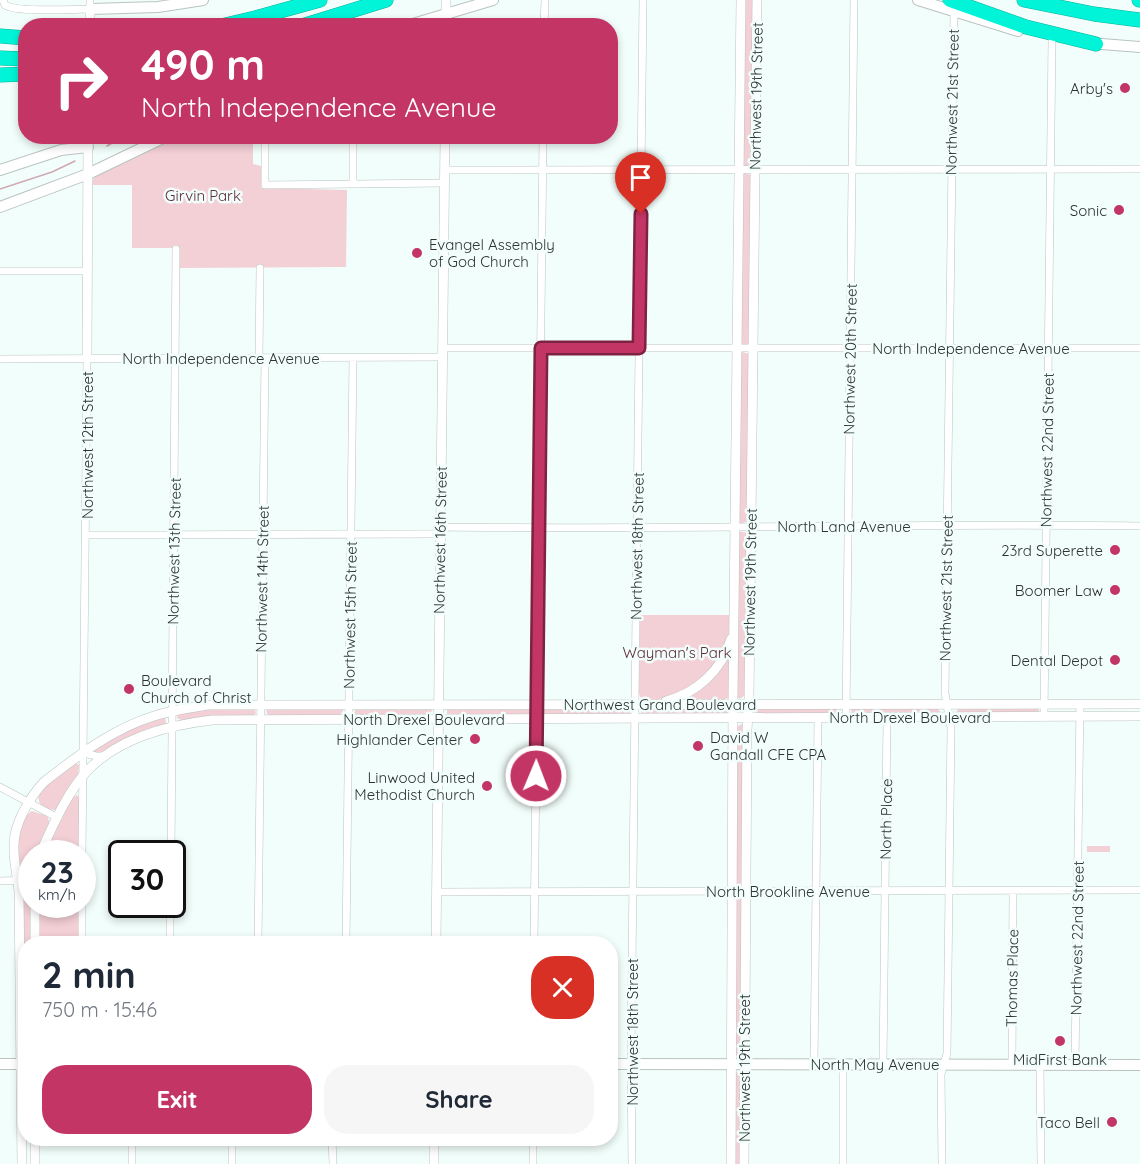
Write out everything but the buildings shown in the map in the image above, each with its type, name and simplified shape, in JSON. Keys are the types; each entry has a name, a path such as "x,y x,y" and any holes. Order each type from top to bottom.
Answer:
{"highway":[{"path":"255,18 320,0"},
{"path":"328,18 386,0"},
{"path":"1024,0 1094,14 1140,20"},
{"path":"952,5 1026,27 1096,44"},
{"path":"0,36 18,37"},
{"path":"0,58 18,59"},
{"path":"0,75 18,74"}],"main road":[{"path":"90,12 158,7 177,2 203,0"},
{"path":"423,18 446,7 493,0"},
{"path":"918,0 952,5 1052,40 1140,47"},
{"path":"0,207 88,174 150,144"},
{"path":"0,170 61,150 88,148"},
{"path":"0,1064 18,1064"},
{"name":"North May Avenue","path":"618,1064 1140,1065"}],"street":[{"path":"544,18 545,0"},
{"name":"Northwest 18th Street","path":"632,1164 631,1064 643,0"},
{"name":"Northwest 19th Street","path":"731,1164 733,704 741,0"},
{"name":"Northwest 19th Street","path":"744,1164 745,891 757,0"},
{"name":"Northwest 20th Street","path":"846,718 854,0"},
{"path":"4,3 18,9 90,12"},
{"name":"Northwest 21st Street","path":"942,1164 941,1074 948,1054 950,890 951,728 945,693 952,5"},
{"name":"Northwest 22nd Street","path":"1044,717 1052,40"},
{"path":"265,144 265,185 444,183"},
{"path":"353,144 353,184"},
{"name":"Northwest 16th Street","path":"436,936 445,144"},
{"path":"534,936 543,144"},
{"name":"Northwest 12th Street","path":"82,840 88,148"},
{"path":"445,170 1140,169"},
{"name":"Northwest 13th Street","path":"171,840 176,249"},
{"name":"Northwest 14th Street","path":"258,936 263,535 260,268"},
{"path":"0,271 88,271"},
{"name":"North Independence Avenue","path":"0,359 353,358 541,348 1140,348"},
{"name":"Northwest 15th Street","path":"346,936 353,358"},
{"name":"North Land Avenue","path":"86,535 351,534 441,530 735,526 1140,526"},
{"path":"657,704 685,694 708,677 716,669 727,650 734,628"},
{"name":"Northwest 22nd Street","path":"1076,1065 1080,704"},
{"name":"Northwest Grand Boulevard","path":"84,753 123,728 152,716 208,705 1140,704"},
{"name":"North Drexel Boulevard","path":"84,775 106,756 143,736 172,726 212,720 1140,716"},
{"name":"North Place","path":"883,1065 887,717"},
{"path":"814,1064 818,718"},
{"path":"0,880 18,880 14,856 15,836 36,790 84,753 106,756"},
{"path":"47,840 84,775"},
{"path":"0,787 58,818"},
{"name":"North Brookline Avenue","path":"436,891 1140,890"},
{"name":"Thomas Place","path":"1012,1065 1013,891"},
{"path":"19,918 20,936"},
{"path":"34,918 35,936"},
{"path":"82,918 82,936"},
{"path":"170,918 170,936"},
{"path":"843,1064 843,1164"},
{"path":"1040,1065 1041,1164"},
{"path":"22,1146 22,1164"},
{"path":"34,1146 35,1164"},
{"path":"132,1146 132,1164"},
{"path":"232,1146 232,1164"},
{"path":"332,1146 333,1164"},
{"path":"434,1146 435,1164"},
{"path":"533,1146 533,1164"}],"green space":[{"path":"745,0 753,0 751,164 749,167 743,166"},
{"name":"Girvin Park","path":"160,144 253,144 253,164 261,166 261,188 347,190 346,267 180,268 179,248 132,248 132,185 92,185 93,179 99,173"},
{"path":"743,173 751,175 750,343 747,345 741,345"},
{"path":"742,352 749,354 748,521 740,524 737,521 739,354"},
{"path":"739,531 747,533 745,695 740,699 736,696"},
{"name":"Wayman's Park","path":"640,615 731,615 725,647 709,672 698,682 673,696 647,700 640,697 639,693"},
{"name":"Wayman's Park","path":"729,652 730,694 728,698 723,700 682,699"},
{"path":"959,707 1038,708 1039,710 1038,713 959,714 957,711"},
{"path":"268,708 343,709 343,711 340,715 269,716 266,712"},
{"path":"356,708 430,708 432,711 428,715 357,715 354,713"},
{"path":"447,708 530,708 531,711 529,715 447,715"},
{"path":"629,708 628,715 542,714 541,711 542,709"},
{"path":"641,708 726,708 729,711 727,714 641,714"},
{"path":"754,708 840,708 841,711 840,713 754,714"},
{"path":"853,708 938,708 940,712 852,713"},
{"path":"201,709 255,709 256,713 253,716 181,720 177,718 178,713"},
{"path":"165,717 166,723 163,725 100,754 92,752 126,731"},
{"path":"741,724 744,727 742,883 738,885 735,884 737,727"},
{"path":"76,763 79,765 78,776 56,810 43,806 39,801 39,795 43,789"},
{"path":"77,795 80,799 79,840 51,840 72,798"},
{"path":"32,811 47,816 50,823 42,840 18,840 27,816"},
{"path":"1087,846 1110,846 1110,852 1087,852"},
{"path":"739,896 742,899 741,1052 735,1056 736,898"},
{"path":"23,918 31,918 31,936 24,936"},
{"path":"38,918 79,918 78,936 38,936"},
{"path":"735,1072 741,1075 742,1164 734,1164"}],"waterway":[{"path":"0,189 52,172 75,161"}],"place":[{"name":"Arby's","path":"1125,88"},
{"name":"Sonic","path":"1119,210"},
{"name":"Evangel Assembly of God Church","path":"417,253"},
{"name":"23rd Superette","path":"1115,550"},
{"name":"Boomer Law","path":"1115,590"},
{"name":"Dental Depot","path":"1115,660"},
{"name":"Boulevard Church of Christ","path":"129,689"},
{"name":"Highlander Center","path":"475,739"},
{"name":"David W Gandall CFE CPA","path":"698,746"},
{"name":"Linwood United Methodist Church","path":"487,786"},
{"name":"MidFirst Bank","path":"1060,1041"},
{"name":"Taco Bell","path":"1112,1122"}],"route":[{"path":"536,776 541,348 639,348 641,214"}]}
